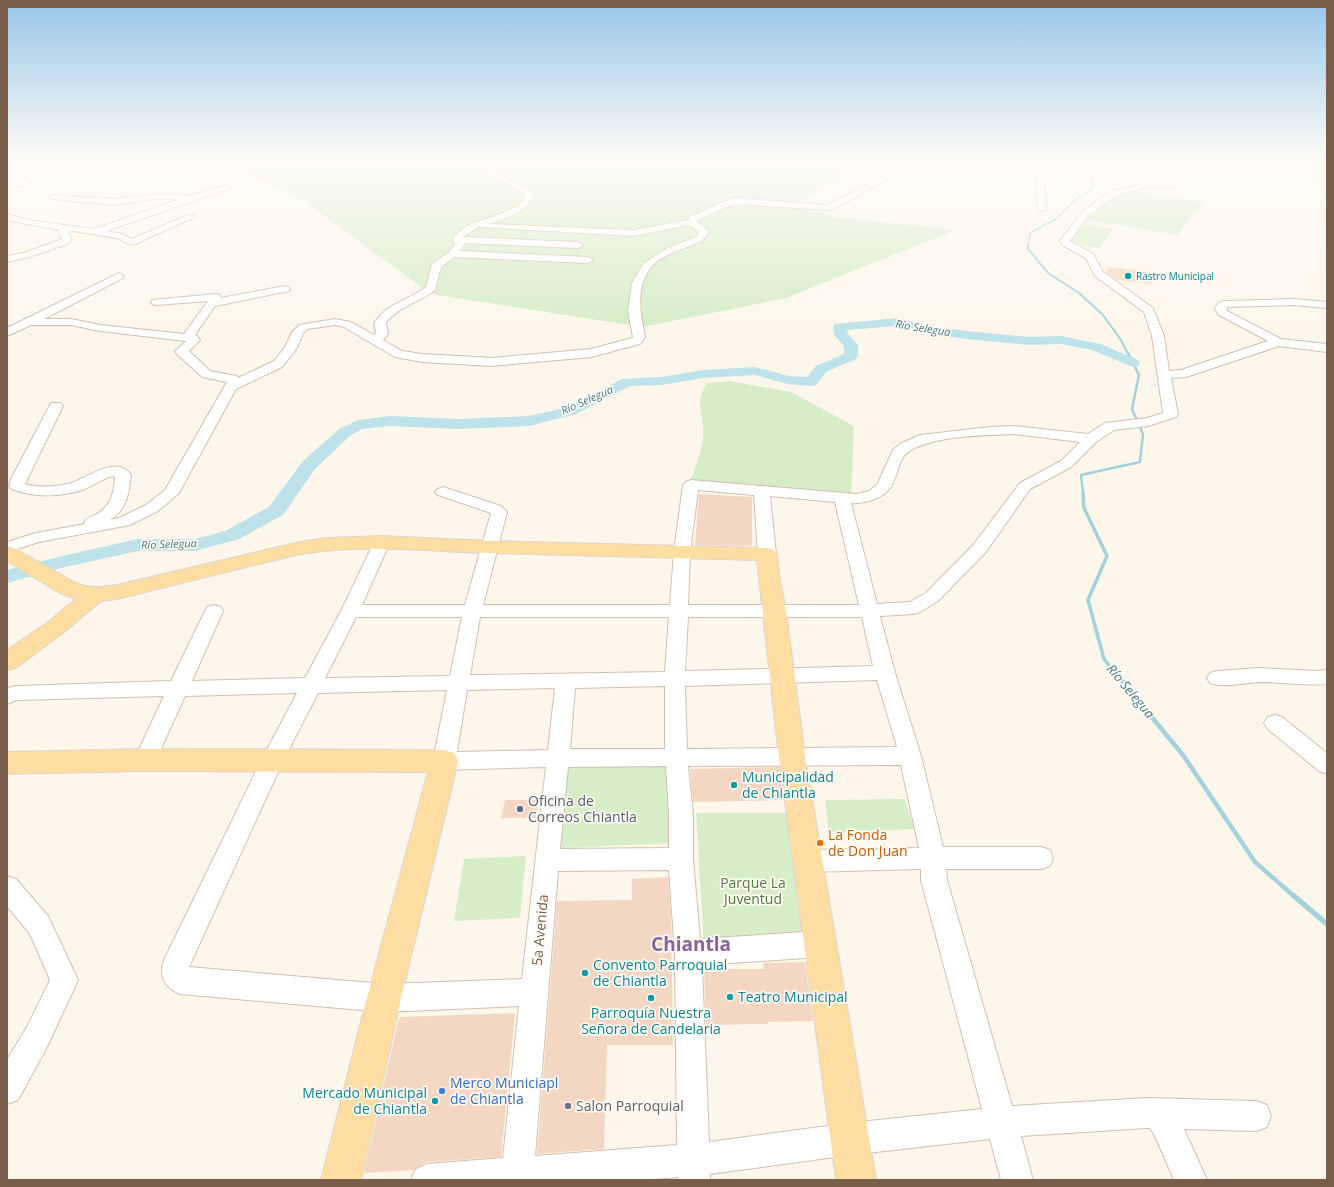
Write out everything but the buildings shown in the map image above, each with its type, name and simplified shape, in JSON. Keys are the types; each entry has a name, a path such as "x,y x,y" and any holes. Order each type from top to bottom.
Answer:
{"main road":[{"path":"8,551 77,593 93,596 117,592 300,548 326,544 382,542 490,547 767,554 769,581 775,611 792,757 856,1180"},
{"path":"7,662 55,628 93,596"},
{"path":"7,763 145,760 272,762 444,761 384,998 341,1180"}],"street":[{"path":"94,232 140,216"},
{"path":"375,340 382,334 380,323 384,317 401,304 431,288 436,266 452,254 460,245 458,237 475,226 498,216"},
{"path":"475,226 633,233 691,222 697,216"},
{"path":"350,611 870,611 914,608 932,597 980,548 1025,486 1066,464 1091,439 1110,426 1142,423 1171,414 1158,336 1149,310 1099,274 1090,256 1067,244 1065,241 1083,216"},
{"path":"7,217 15,220 66,229 73,228 119,236 132,242 191,218"},
{"path":"232,386 278,364 291,348 298,332 303,327 335,322 347,324 399,354 422,358 492,362 591,353 636,341 639,337 634,310 637,283 649,263 671,250 699,239 703,235 704,231 691,222"},
{"path":"7,259 26,255 64,242 67,240 63,232 66,229"},
{"path":"459,240 578,245"},
{"path":"452,254 588,260"},
{"path":"7,333 119,276"},
{"path":"212,303 285,290"},
{"path":"156,302 216,297 188,336"},
{"path":"1326,305 1294,302 1224,304 1220,309 1224,313 1278,342 1327,348"},
{"path":"29,322 72,322 100,328 188,336 194,340 181,351 206,374 232,379 233,382 197,449 171,493 152,508 124,522 36,538"},
{"path":"1164,375 1182,374 1278,342"},
{"path":"8,551 36,538 104,518 113,511 118,504 123,482 123,475 120,472 112,472 78,486 67,488 38,490 17,486 19,479 56,406"},
{"path":"694,1170 688,953 681,859 681,815 676,757 675,678 682,552 691,485 857,499 874,494 884,487 898,453 905,447 925,438 1013,430 1091,439"},
{"path":"443,492 495,509 499,512 472,611 444,761 559,758 910,756"},
{"path":"762,492 767,554"},
{"path":"842,498 885,673 910,756 932,858 934,880 1017,1180"},
{"path":"382,542 350,611 272,762 175,967 176,975 180,980 384,998 535,992"},
{"path":"145,760 214,611"},
{"path":"7,696 17,693 180,687 566,681 885,673"},
{"path":"1217,678 1260,675 1315,678 1327,676"},
{"name":"5a Avenida","path":"517,1176 547,860 566,681"},
{"path":"1275,723 1327,765"},
{"path":"807,861 932,858 1041,858"},
{"path":"547,860 681,859"},
{"path":"7,886 40,926 64,980 38,1035 7,1089"},
{"path":"688,953 820,944"},
{"path":"427,1180 694,1170 850,1139 1001,1122 1147,1113 1159,1115 1256,1116"},
{"path":"1159,1115 1166,1125 1192,1180"}],"green space":[{"path":"325,216 832,216 956,230 786,298 642,327 431,294"},
{"path":"1084,216 1192,216 1178,235 1082,219"},
{"path":"1075,223 1113,229 1099,248 1059,242"},
{"path":"730,381 791,392 854,426 851,499 690,483 700,455 703,438 700,404 703,390 707,383"},
{"path":"672,765 673,843 561,848 568,768"},
{"path":"905,799 914,829 829,833 825,800"},
{"name":"Parque La Juventud","path":"696,813 795,813 814,941 704,947"},
{"path":"526,856 520,918 454,921 464,859"}],"waterway":[{"name":"Río Selegua","path":"1028,246 1030,233 1059,216"},
{"name":"Río Selegua","path":"1028,246 1028,249 1048,273 1079,293 1103,315 1121,340 1128,354"},
{"name":"Río Selegua","path":"7,577 62,562 138,545 195,545 232,535 276,511 309,465 345,432 358,425 390,421 459,424 529,421 570,411 627,382 661,381 703,374 755,371 788,380 811,382 821,369 851,356 851,345 841,335 840,327 897,322 927,330 976,336 1029,341 1061,340 1096,347 1133,363"},
{"name":"Río Selegua","path":"1083,493 1081,475 1140,462 1143,434 1132,409 1139,375 1128,353"},
{"name":"Río Selegua","path":"1083,492 1084,508 1107,556 1088,600 1104,659 1113,670"},
{"name":"Río Selegua","path":"1112,669 1183,755 1255,862 1295,897"},
{"name":"Río Selegua","path":"1294,896 1327,924"}],"place":[{"name":"Rastro Municipal","path":"1128,276"},
{"name":"Municipalidad de Chiantla","path":"734,785"},
{"name":"Oficina de Correos Chiantla","path":"520,809"},
{"name":"La Fonda de Don Juan","path":"820,843"},
{"name":"Convento Parroquial de Chiantla","path":"585,973"},
{"name":"Teatro Municipal","path":"730,997"},
{"name":"Parroquía Nuestra Señora de Candelaria","path":"651,998"},
{"name":"Merco Municiapl de Chiantla","path":"442,1091"},
{"name":"Mercado Municipal de Chiantla","path":"435,1101"},
{"name":"Salon Parroquial","path":"568,1106"}],"district":[{"name":"Chiantla","path":"691,944"}]}
